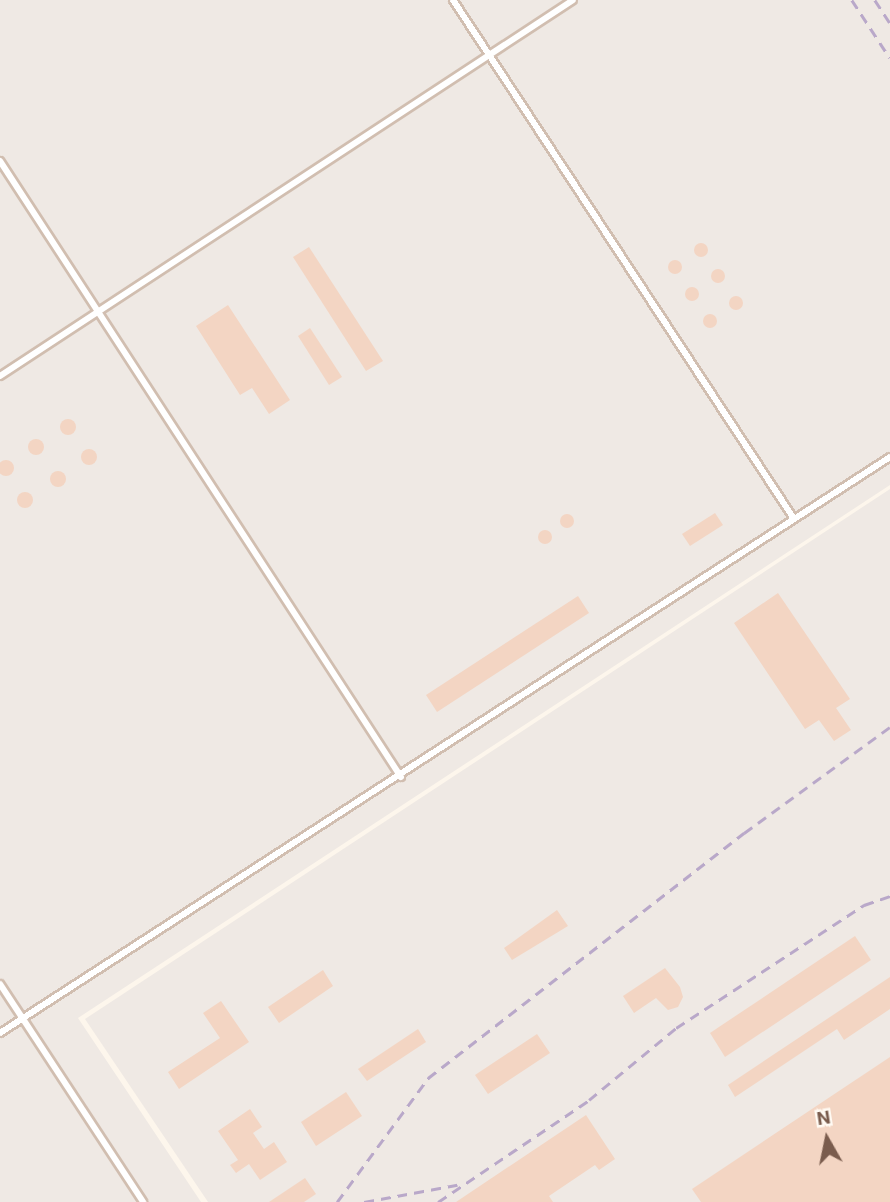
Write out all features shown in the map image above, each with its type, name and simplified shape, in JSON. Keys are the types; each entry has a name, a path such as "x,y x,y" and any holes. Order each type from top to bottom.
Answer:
{"lane":[{"path":"453,0 794,519"},
{"path":"0,376 573,0"},
{"path":"0,161 401,777"},
{"path":"0,1033 401,777 890,457"},
{"path":"0,984 143,1202"}],"shaded area":[{"path":"0,0 890,0 890,485 78,1018 201,1202 0,1202"},
{"path":"890,489 890,1202 208,1202 85,1019"}],"building":[{"path":"698,243 704,243 708,250 704,257 698,257 694,253 694,247"},
{"path":"309,247 383,361 366,371 293,257"},
{"path":"672,260 678,260 682,267 678,274 672,274 668,270 668,264"},
{"path":"715,269 721,269 725,276 721,283 715,283 711,279 711,273"},
{"path":"689,287 695,287 699,294 695,301 689,301 685,297 685,291"},
{"path":"733,296 739,296 743,303 739,310 733,310 729,306 729,300"},
{"path":"228,305 290,400 269,414 252,388 240,395 196,326"},
{"path":"707,314 713,314 717,321 713,328 707,328 703,324 703,318"},
{"path":"310,328 342,377 329,385 298,336"},
{"path":"65,419 71,419 76,427 74,433 65,435 60,430 60,424"},
{"path":"33,439 39,439 44,447 42,453 33,455 28,450 28,444"},
{"path":"86,449 92,449 97,457 95,463 86,465 81,460 81,454"},
{"path":"6,460 14,468 6,476 -2,468"},
{"path":"55,471 61,471 66,479 64,485 55,487 50,482 50,476"},
{"path":"22,492 28,492 33,500 31,506 22,508 17,503 17,497"},
{"path":"715,513 723,525 690,546 682,534"},
{"path":"564,514 570,514 574,521 570,528 564,528 560,524 560,518"},
{"path":"542,530 548,530 552,537 548,544 542,544 538,540 538,534"},
{"path":"778,593 850,699 836,708 851,730 834,741 819,720 805,729 734,623"},
{"path":"578,596 589,613 437,712 426,695"},
{"path":"557,910 568,926 512,960 504,948"},
{"path":"855,936 871,960 725,1057 710,1033"},
{"path":"665,968 680,987 683,997 678,1007 668,1010 656,998 634,1013 623,996"},
{"path":"323,970 333,986 279,1023 268,1007"},
{"path":"890,977 890,1009 844,1040 837,1029 735,1097 728,1085"},
{"path":"221,1001 249,1042 179,1089 168,1072 220,1038 203,1013"},
{"path":"418,1029 426,1042 367,1081 358,1069"},
{"path":"537,1034 550,1053 488,1094 475,1075"},
{"path":"890,1057 890,1202 701,1202 692,1189"},
{"path":"346,1092 362,1116 316,1146 301,1122"},
{"path":"250,1109 262,1127 253,1133 264,1149 274,1142 287,1162 260,1180 249,1164 236,1173 230,1165 238,1160 218,1131"},
{"path":"586,1115 615,1159 599,1170 595,1165 549,1196 553,1202 456,1202"},
{"path":"305,1178 316,1194 304,1202 269,1202"}],"railway":[{"path":"852,0 890,58"},
{"path":"875,0 890,23"},
{"path":"337,1202 428,1078 744,833 890,727"},
{"path":"438,1202 589,1100 676,1028 864,905 890,896"},
{"path":"364,1202 457,1185"}]}
